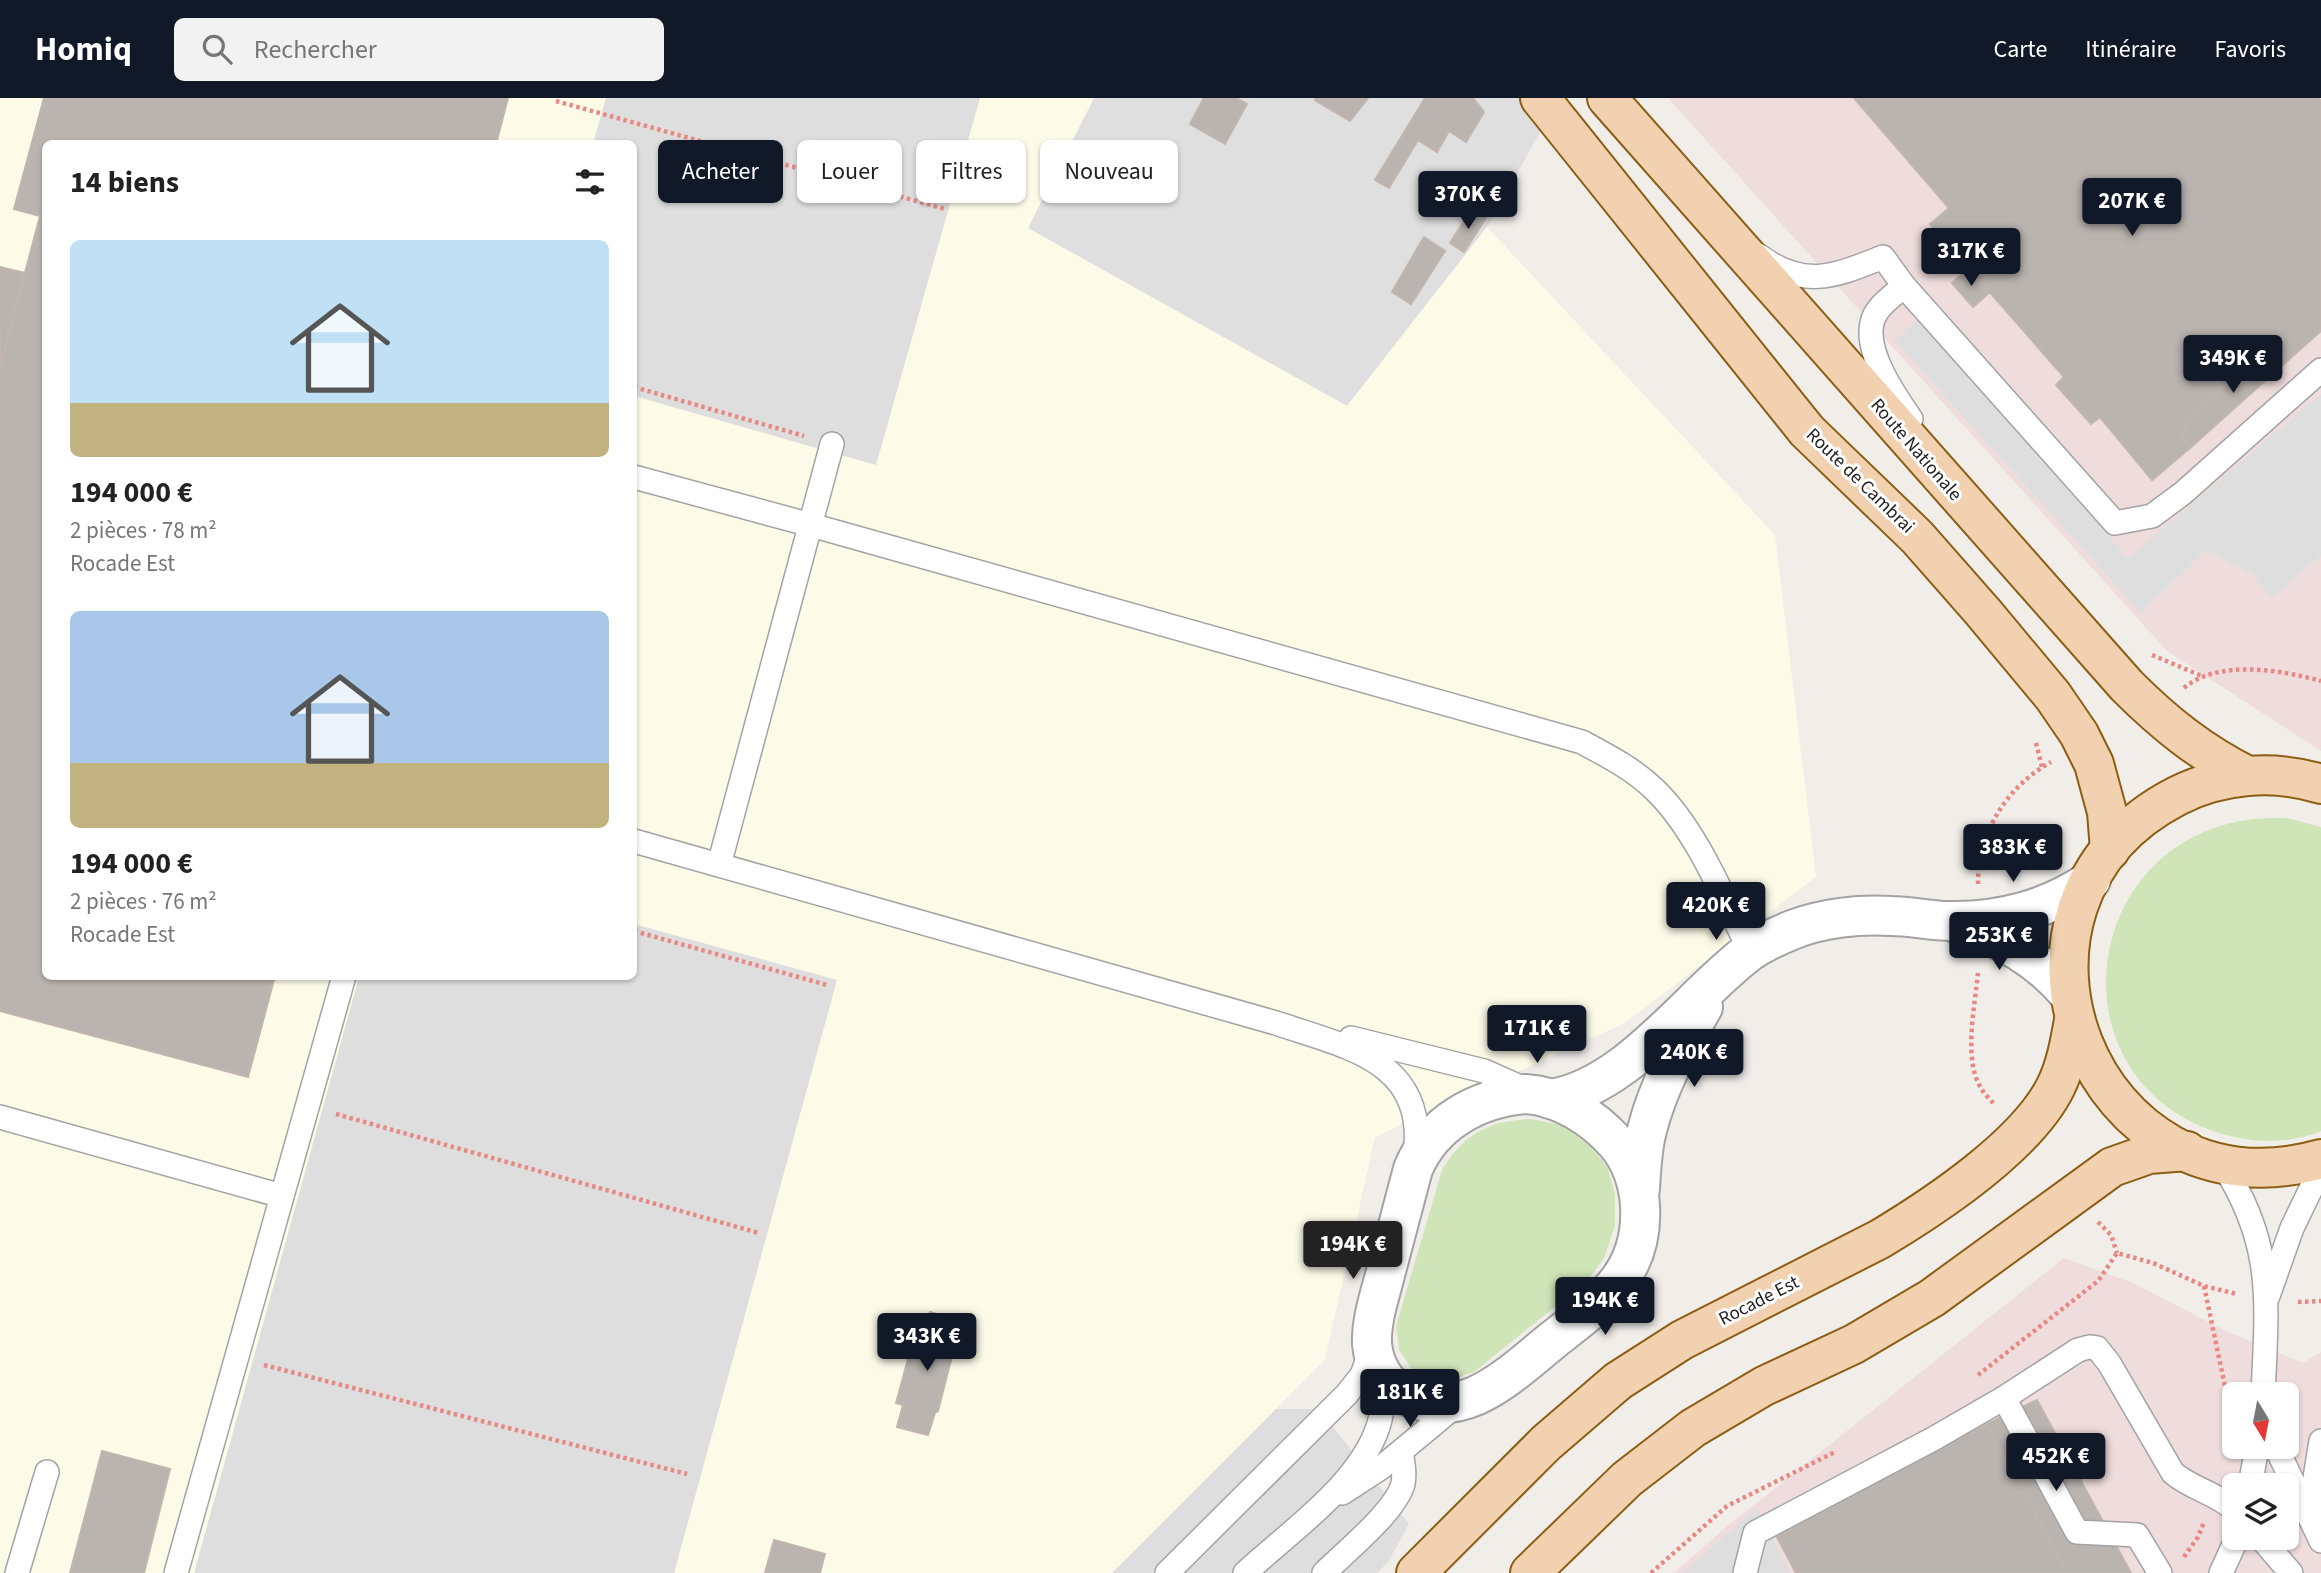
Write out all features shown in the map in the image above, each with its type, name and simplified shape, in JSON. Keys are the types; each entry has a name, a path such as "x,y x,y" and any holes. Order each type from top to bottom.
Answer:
{"main road":[{"name":"Route de Cambrai","path":"1540,98 1807,431 1910,530 1983,611 2053,696 2079,734 2094,764 2107,812 2100,865"},
{"name":"Route Nationale","path":"1607,98 2109,667 2156,714 2206,754 2248,776"},
{"path":"2204,1157 2141,1124 2115,1099 2094,1069 2079,1037 2072,1007 2068,960 2073,927 2100,865 2134,824 2163,804 2212,782 2248,776 2282,776 2321,784"},
{"name":"Rocade Est","path":"1416,1573 1562,1428 1618,1381 1682,1340 1880,1239 1937,1202 1985,1165 2020,1134 2048,1100 2062,1070 2072,1007"},
{"path":"1530,1573 1628,1479 1693,1428 1765,1386 1854,1344 1932,1298 2112,1167 2149,1154 2204,1157 2238,1166 2274,1167 2321,1159"}],"street":[{"path":"1721,977 1682,1043 1661,1089 1647,1130 1640,1194 1641,1230 1635,1254 1610,1294 1498,1384 1459,1402 1433,1404 1400,1393 1386,1380 1378,1367 1373,1344 1376,1310 1420,1151 1433,1135 1455,1117 1480,1104 1506,1096 1567,1096 1585,1089 1621,1066 1750,951 1795,929 1842,918 1891,916 1949,921 2001,917 2031,910 2075,891 2100,865"},
{"path":"1949,921 1989,934 2015,947 2053,976 2072,1007"},
{"path":"1545,1097 1587,1116 1608,1134 1623,1151 1640,1194"}],"lane":[{"path":"1713,220 1773,266 1797,274 1824,278 1883,257 1904,286 2115,523 2152,516 2183,493 2321,370"},
{"path":"1904,286 1883,304 1872,323 1873,353 1896,396 1974,516"},
{"path":"719,865 832,444"},
{"path":"637,478 1582,743 1619,762 1653,789 1669,806 1711,873 1750,951"},
{"path":"637,842 1276,1023 1368,1055 1389,1070 1399,1082 1413,1109 1417,1125 1413,1169"},
{"path":"176,1573 343,980"},
{"path":"1276,1023 1377,1043 1484,1071 1545,1097"},
{"path":"0,1117 282,1196"},
{"path":"2204,1157 2237,1187 2252,1219 2261,1254 2267,1299 2264,1382"},
{"path":"2267,1299 2292,1228 2321,1168"},
{"path":"1167,1573 1355,1385 1373,1344"},
{"path":"1745,1573 1755,1533 1943,1434 2078,1350 2089,1347 2097,1348 2109,1363 2173,1473 2182,1481 2222,1500"},
{"path":"1245,1573 1324,1503 1355,1468 1372,1441 1381,1415 1386,1380"},
{"path":"2004,1398 2077,1532 2137,1535 2169,1568"},
{"path":"1324,1503 1359,1484 1459,1402"},
{"path":"2319,1538 2314,1484 2321,1441"},
{"path":"1324,1573 1387,1511 1396,1498 1402,1487 1404,1474 1401,1452"},
{"path":"2282,1460 2319,1538"},
{"path":"17,1573 47,1472"},
{"path":"2221,1573 2231,1550"},
{"path":"2271,1550 2291,1573"}],"path":[{"path":"556,101 945,209"},
{"path":"637,388 832,444"},
{"path":"637,932 827,985"},
{"path":"307,1106 759,1233"},
{"path":"2169,1568 2198,1536 2214,1494 2225,1434 2227,1396 2204,1286"},
{"path":"237,1357 687,1474"}],"shaded area":[{"path":"0,98 1094,98 1073,140 1040,140 1041,203 1028,228 1347,406 1487,227 1775,535 1816,877 1625,1023 1375,1137 1325,1360 1112,1573 0,1573"},
{"path":"606,98 980,98 968,140 916,140 916,203 950,203 876,465 637,397 637,140 594,140"},
{"path":"1094,98 1559,98 1487,227 1347,406 1027,228 1040,203 1178,203 1178,140 1072,140"},
{"path":"1668,98 2321,98 2321,751 2167,651"},
{"path":"1917,320 2128,558 2321,394 2321,555 2272,598 2252,574 2205,551 2141,613 1895,341"},
{"path":"637,925 837,980 674,1573 194,1573 358,980 637,980"},
{"path":"2064,1258 2133,1283 2228,1332 2303,1363 2321,1352 2321,1573 1674,1573 1725,1528"},
{"path":"1276,1409 1319,1409 1409,1524 1388,1562 1377,1573 1112,1573"},
{"path":"1757,1508 1790,1573 1682,1573"}],"green space":[{"path":"2267,818 2287,818 2321,827 2321,1131 2272,1141 2222,1134 2165,1106 2128,1064 2109,1013 2108,960 2123,908 2156,864 2204,832"},
{"path":"1531,1119 1562,1125 1589,1145 1607,1166 1615,1194 1615,1225 1604,1258 1588,1280 1474,1372 1448,1380 1430,1380 1412,1369 1399,1350 1396,1326 1442,1170 1459,1147 1479,1131 1502,1123"}],"building":[{"path":"44,98 508,98 497,140 42,140 42,980 274,980 248,1077 0,1011 0,367 40,216 14,209"},
{"path":"1204,98 1236,98 1247,104 1225,144 1190,124"},
{"path":"1368,98 1350,121 1315,100"},
{"path":"1425,98 1473,98 1484,112 1466,142 1449,131 1437,152 1418,140 1389,188 1375,180"},
{"path":"1854,98 2318,98 2321,101 2321,331 2286,362 2271,344 2187,421 2182,436 2191,447 2152,480 2100,417 2091,424 2056,385 2064,377 1930,224 1949,208"},
{"path":"1471,210 1486,218 1464,252 1450,243"},
{"path":"1424,237 1445,251 1411,304 1392,292"},
{"path":"0,267 25,273 0,367"},
{"path":"1969,268 1990,292 1973,307 1952,283"},
{"path":"2271,344 2286,362 2191,447 2182,436 2187,421"},
{"path":"930,1312 961,1321 938,1411 928,1435 897,1427 903,1405 896,1403 915,1333 924,1334"},
{"path":"2037,1400 2131,1573 2067,1573 1987,1424"},
{"path":"1987,1424 2067,1573 1796,1573 1777,1537"},
{"path":"102,1451 170,1469 144,1573 70,1573"},
{"path":"774,1540 825,1554 820,1573 765,1573"}]}
